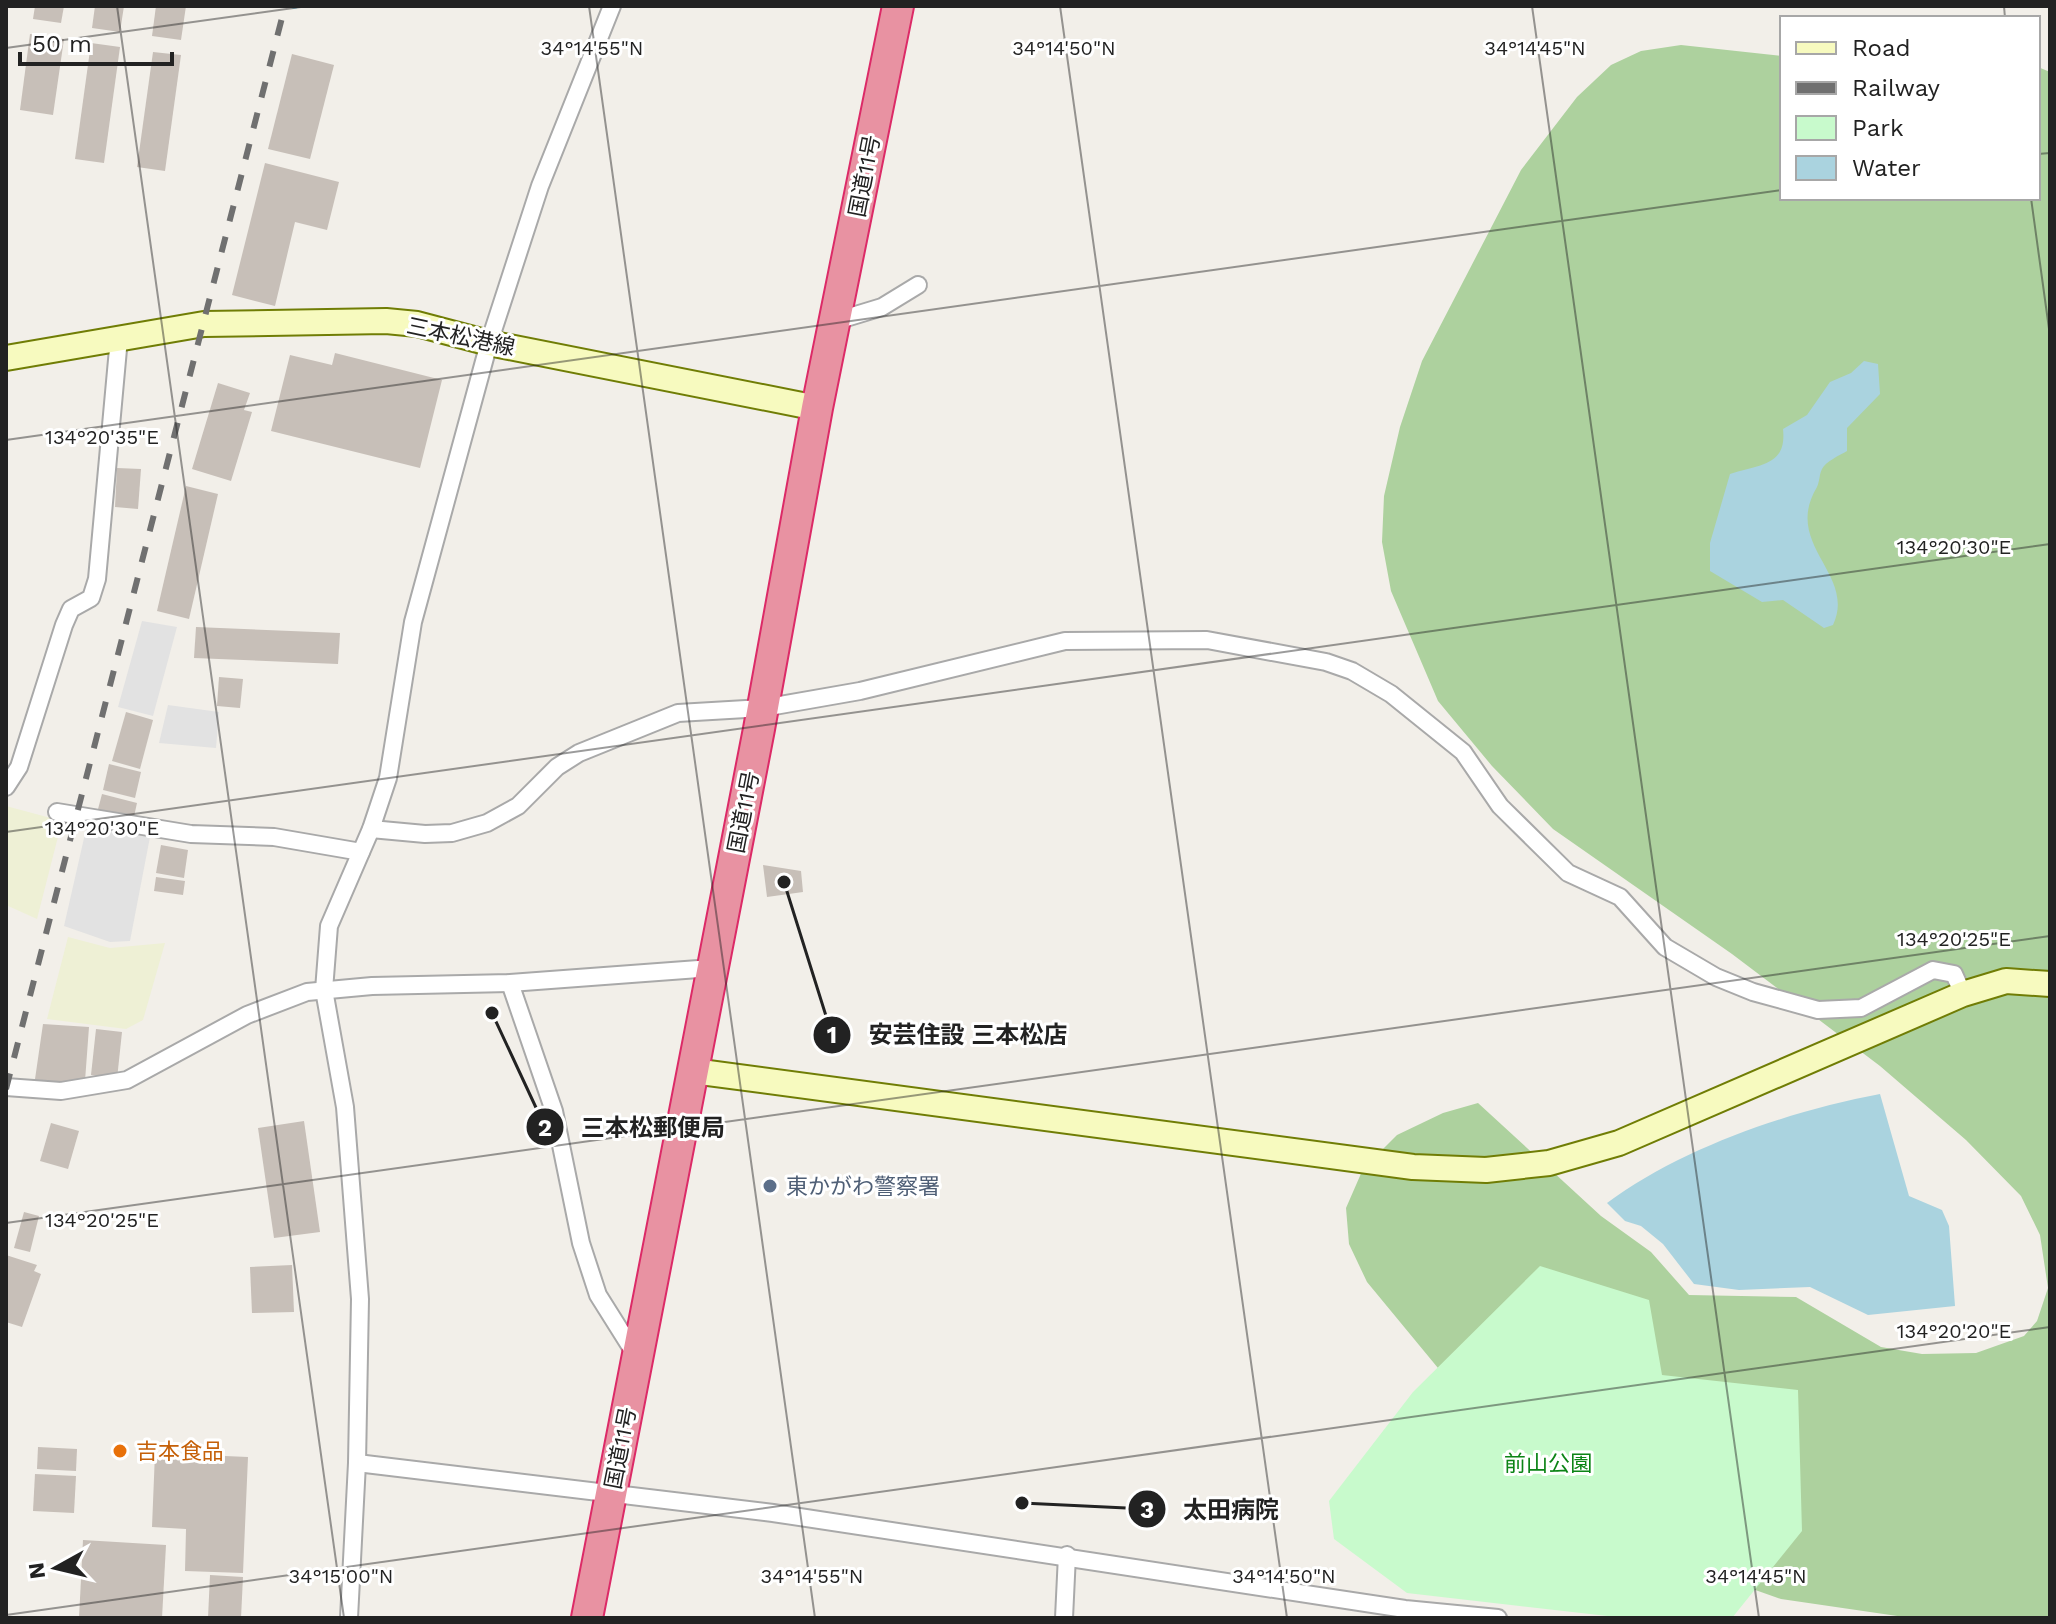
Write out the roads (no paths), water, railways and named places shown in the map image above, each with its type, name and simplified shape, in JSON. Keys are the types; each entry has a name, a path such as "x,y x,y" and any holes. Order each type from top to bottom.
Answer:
{"highway":[{"name":"国道11号","path":"587,1618 763,708 817,408 898,6"}],"street":[{"path":"349,1618 357,1463 360,1299 345,1107 324,990 329,926 371,829 388,778 413,622 489,343 540,186 612,6"},
{"path":"836,321 882,307 918,285"},
{"name":"三本松港線","path":"6,358 216,323 386,321 417,324 489,343 817,408"},
{"path":"6,787 19,767 64,625 71,609 91,598 97,579 119,338"},
{"path":"371,829 425,834 472,829 504,815 557,767 608,739 678,713 763,708 860,691 1065,641 1207,640 1326,662 1352,671 1391,694 1463,752 1500,806 1568,873 1620,897 1665,947 1716,977 1753,992 1818,1010 1861,1008 1933,970 1954,974 1963,994"},
{"path":"57,812 191,834 274,837 361,852"},
{"path":"6,1087 61,1091 127,1080 247,1015 307,992 510,983 712,968"},
{"path":"693,1071 1413,1167 1486,1170 1549,1163 1619,1143 1963,994 2006,981 2050,984"},
{"path":"510,983 554,1111 581,1243 598,1295 637,1357"},
{"path":"357,1463 1067,1555 1406,1614 1498,1618"},
{"path":"1064,1618 1067,1555"}],"water":[{"path":"1864,361 1878,364 1880,394 1847,428 1847,451 1824,466 1809,507 1808,526 1813,543 1836,590 1838,607 1833,625 1824,628 1783,600 1762,602 1710,571 1710,543 1730,474 1776,457 1781,450 1783,429 1807,415 1830,382 1851,373"},
{"path":"1880,1094 1909,1196 1942,1210 1949,1226 1955,1306 1868,1315 1810,1287 1739,1290 1694,1284 1663,1244 1641,1226 1625,1221 1607,1203 1668,1165 1737,1134 1809,1110"}],"railway":[{"path":"6,1089 285,6"}],"place":[{"name":"安芸住設 三本松店","path":"784,882"},
{"name":"三本松郵便局","path":"492,1013"},
{"name":"東かがわ警察署","path":"770,1186"},
{"name":"吉本食品","path":"120,1451"},
{"name":"太田病院","path":"1022,1503"}],"park label":[{"name":"前山公園","path":"1548,1463"}]}
